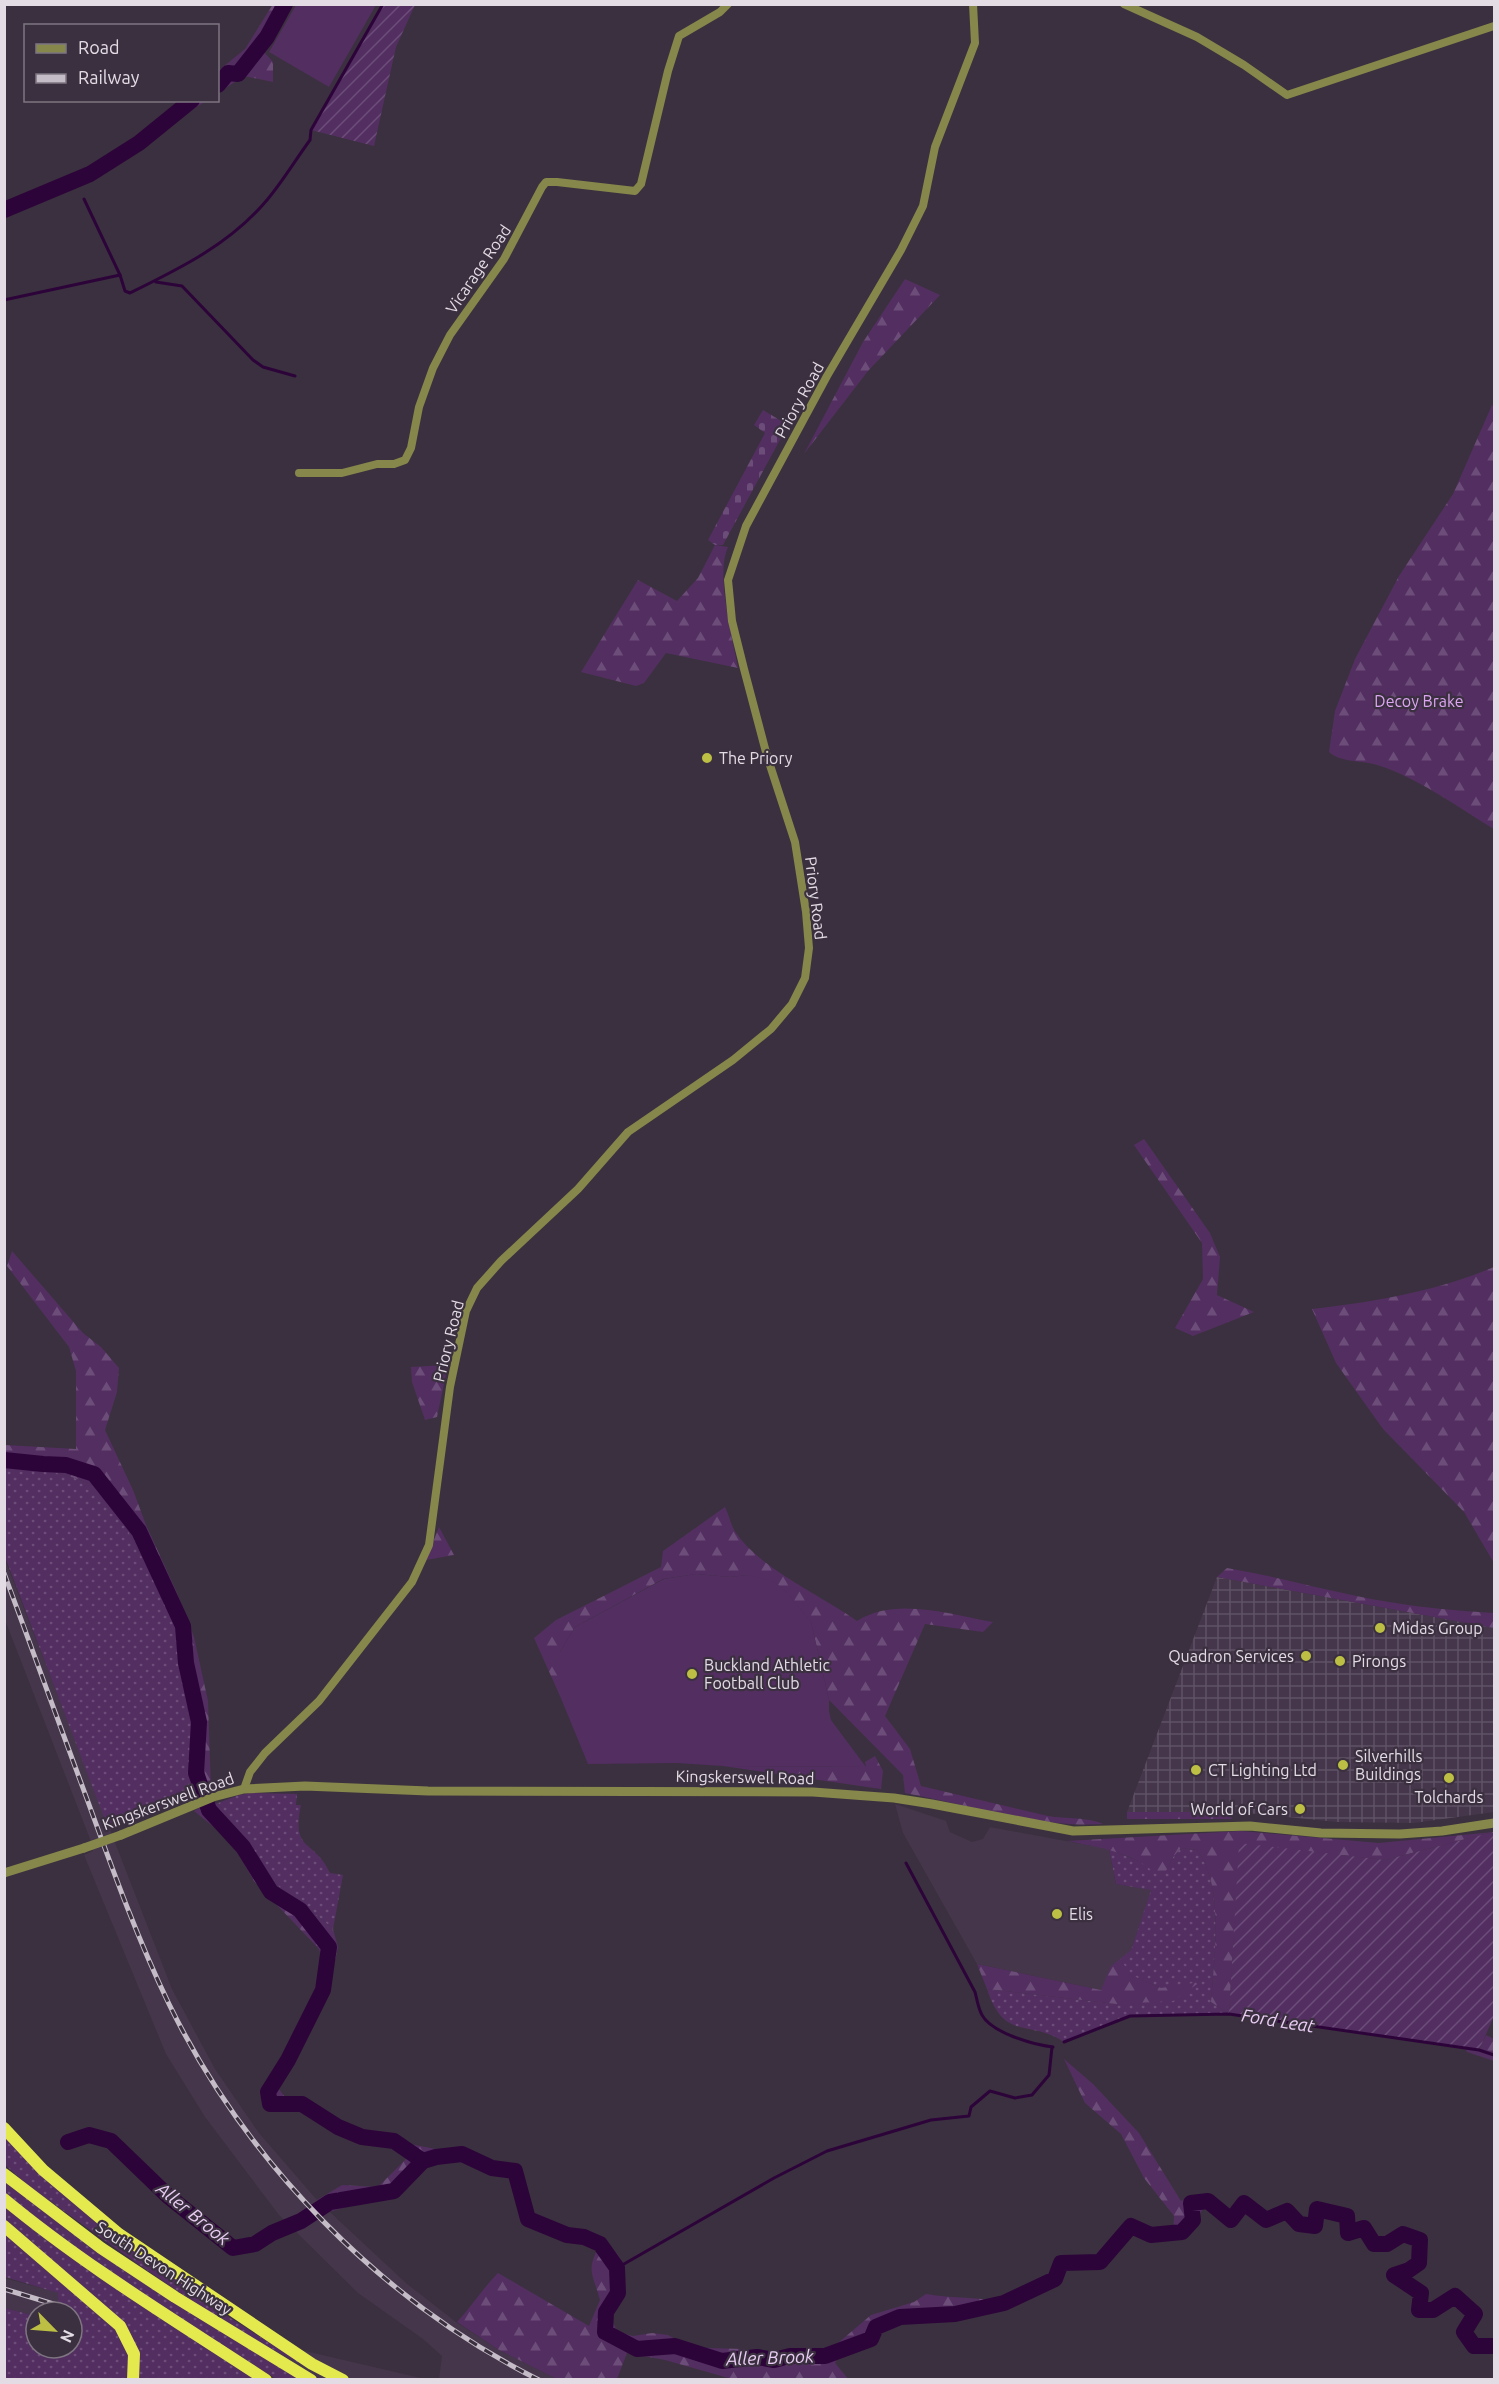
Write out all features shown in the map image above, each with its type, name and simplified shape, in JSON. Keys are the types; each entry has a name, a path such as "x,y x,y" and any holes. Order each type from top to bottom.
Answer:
{"highway":[{"path":"4,2127 43,2170 119,2234 312,2364 343,2379"},
{"name":"South Devon Highway","path":"4,2174 24,2191 129,2266 311,2379"},
{"path":"4,2199 38,2228 115,2281 266,2379"},
{"path":"4,2226 120,2326 134,2354 133,2379"}],"street":[{"name":"Vicarage Road","path":"299,473 342,473 405,460 411,448 419,407 433,368 450,335 504,260 542,187 546,182 557,182 635,191 641,184 668,71 679,36 720,12 728,4"},
{"name":"Priory Road","path":"244,1789 250,1772 266,1753 320,1701 412,1582 429,1545 450,1387 466,1311 477,1288 501,1261 578,1189 628,1132 733,1059 771,1029 792,1004 805,978 809,948 795,843 766,756 732,621 728,579 746,526 827,376 901,250 923,206 935,147 975,43 973,4"},
{"path":"1124,4 1197,37 1244,64 1287,95 1494,26"},
{"name":"Kingskerswell Road","path":"4,1873 121,1835 213,1797 244,1789 305,1786 428,1791 813,1792 894,1798 1073,1831 1250,1826 1321,1833 1400,1834 1442,1831 1494,1823"}],"shaded area":[{"path":"4,1557 172,1989 215,2069 259,2133 317,2200 406,2283 456,2322 499,2350 557,2379 439,2379 442,2356 423,2339 358,2293 279,2215 205,2117 166,2054 84,1855 93,1851 90,1839 5,1620"},
{"path":"1217,1577 1494,1628 1494,1812 1414,1823 1337,1822 1236,1812 1127,1812"},
{"path":"895,1804 946,1821 950,1832 972,1842 983,1839 990,1827 1109,1849 1116,1884 1152,1889 1131,1950 1101,1990 977,1964 903,1833"},
{"path":"4,2278 74,2297 425,2379 307,2379 84,2315 84,2300 24,2300 24,2313 5,2308"}],"green space":[{"path":"273,4 290,5 263,51 273,62 273,82 244,76 219,92 219,70 245,49"},
{"path":"296,5 376,5 329,87 269,52"},
{"path":"383,5 415,5 396,47 374,146 311,130"},
{"path":"180,102 204,102 166,126 116,166 78,187 5,215 5,203 101,165"},
{"path":"905,279 940,295 868,371 804,454 863,342"},
{"name":"Decoy Brake","path":"1492,405 1494,407 1494,829 1408,777 1371,763 1339,758 1329,752 1335,711 1355,659 1399,576 1453,494"},
{"path":"763,410 788,425 723,545 715,545 708,540 765,433 754,425"},
{"path":"715,545 728,547 724,559 724,590 738,668 666,653 644,683 636,686 581,672 638,580 677,601 698,578"},
{"path":"1144,1139 1210,1233 1220,1257 1217,1295 1254,1312 1193,1336 1175,1328 1203,1279 1202,1243 1134,1145"},
{"path":"12,1251 83,1333 101,1347 119,1368 117,1392 105,1430 133,1490 194,1637 208,1701 211,1791 197,1796 193,1780 197,1731 188,1715 181,1630 111,1499 99,1490 74,1478 5,1463 5,1445 76,1449 76,1371 69,1347 7,1266"},
{"path":"1494,1267 1494,1563 1464,1512 1383,1429 1336,1363 1312,1309 1359,1303 1428,1289"},
{"path":"448,1365 437,1417 425,1420 412,1382 411,1367"},
{"path":"5,1463 74,1478 99,1490 111,1499 181,1630 188,1715 197,1731 193,1780 197,1796 184,1801 181,1794 105,1820 5,1557"},
{"path":"725,1507 736,1533 747,1547 792,1581 857,1621 872,1614 906,1608 993,1622 983,1632 925,1624 885,1716 910,1749 921,1786 1048,1816 1084,1819 1103,1824 1054,1823 905,1793 903,1775 829,1700 811,1622 748,1575 730,1577 696,1574 663,1579 575,1627 560,1652 560,1696 534,1638 556,1620 661,1567 663,1551"},
{"path":"439,1527 454,1555 426,1560"},
{"path":"1227,1568 1389,1602 1494,1613 1494,1628 1217,1577"},
{"name":"Buckland Athletic Football Club","path":"696,1574 730,1577 748,1575 772,1581 783,1588 811,1622 829,1700 831,1720 866,1767 723,1766 677,1763 588,1764 560,1696 560,1652 575,1627 664,1579"},
{"path":"875,1756 883,1771 881,1789 723,1766 866,1767 865,1762"},
{"path":"251,1793 297,1794 296,1805 301,1805 299,1831 302,1838 324,1862 330,1873 343,1875 333,1929 278,1886 218,1803"},
{"path":"182,1794 184,1801 109,1830 105,1820"},
{"path":"218,1803 278,1886 333,1929 338,1947 326,1998 278,2088 285,2097 302,2104 266,2109 262,2104 263,2093 284,2058 313,1996 323,1962 319,1949 254,1881 225,1836 194,1811 207,1804"},
{"path":"1127,1812 1236,1812 1231,1819 1127,1819"},
{"path":"1241,1831 1379,1843 1494,1833 1385,1860 1240,1844 1229,2014 1211,2002 1216,1923 1215,1902 1206,1865 1197,1850 1181,1848 1173,1857 1165,1873 1156,1874 1126,1855 1067,1841"},
{"path":"1494,1833 1494,2016 1479,2050 1229,2014 1239,1843 1385,1860"},
{"path":"1181,1848 1197,1850 1206,1865 1215,1902 1216,1923 1211,2002 1229,2014 1130,2016 1064,2042 1040,2031 1019,2027 1001,2016 987,1989 1116,2004 1161,1988 1130,1975 1120,1959 1131,1950 1151,1890 1116,1884 1109,1849 1165,1872"},
{"path":"1120,1959 1131,1975 1161,1988 1200,1982 1173,2001 1116,2004 987,1989 977,1964 1101,1990 1111,1966"},
{"path":"1486,2035 1494,2039 1494,2061 1467,2052 1465,2048 1479,2050"},
{"path":"1064,2059 1093,2084 1139,2133 1181,2201 1195,2195 1208,2201 1185,2236 1173,2233 1174,2216 1144,2178 1121,2134 1085,2103"},
{"path":"4,2134 146,2256 210,2305 311,2369 201,2307 29,2186 5,2165"},
{"path":"394,2141 462,2154 426,2168 400,2191 329,2212 317,2200 342,2185 378,2187 407,2158"},
{"path":"5,2180 150,2285 264,2357 304,2379 276,2379 137,2291 69,2244 5,2193"},
{"path":"5,2206 260,2379 138,2379 123,2325 5,2219"},
{"path":"4,2233 81,2300 58,2300 58,2293 5,2277"},
{"path":"600,2244 617,2254 623,2268 621,2285 610,2318 618,2332 633,2336 652,2333 668,2335 680,2342 707,2348 745,2349 779,2355 831,2349 871,2315 914,2302 926,2294 1004,2303 955,2314 900,2317 876,2327 868,2338 842,2351 835,2363 849,2380 732,2379 665,2360 627,2353 617,2379 557,2379 499,2350 457,2322 498,2273 589,2326 600,2300 592,2266"},
{"path":"84,2302 115,2329 130,2354 129,2379 5,2379 5,2308 24,2313 24,2360 84,2360"}],"waterway":[{"path":"219,84 228,73 238,74 267,37 285,4"},
{"path":"4,300 120,275 125,291 130,293 204,254 237,230 267,200 310,140 311,130 383,4"},
{"path":"4,210 90,174 139,143 190,102"},
{"path":"84,199 120,275"},
{"path":"156,282 182,286 253,360 263,367 295,376"},
{"path":"4,1460 66,1465 94,1474 139,1531 183,1626 186,1663 199,1722 196,1773 209,1810 243,1847 271,1892 300,1910 329,1947 323,1990 288,2060 268,2092 270,2104 302,2104 338,2127 362,2137 394,2141 423,2161"},
{"name":"Ford Leat","path":"906,1863 975,1992 982,2015 1004,2033 1035,2044 1053,2047"},
{"name":"Ford Leat","path":"1064,2042 1130,2016 1229,2014 1479,2050 1494,2055"},
{"path":"617,2268 774,2178 827,2151 931,2120 969,2116 971,2107 990,2091 1015,2098 1032,2095 1049,2075 1052,2047"},
{"name":"Aller Brook","path":"68,2142 89,2135 111,2141 168,2196 233,2248 255,2244 272,2233 301,2221 330,2202 394,2191 423,2161 436,2157 462,2154 492,2168 515,2171 528,2219 567,2235 584,2237 600,2244 617,2268 618,2293 606,2312 605,2332 637,2349 675,2346 722,2361 757,2357 774,2360 790,2356 825,2356 871,2339 876,2327 900,2317 955,2314 1004,2303 1055,2279 1061,2263 1100,2262 1131,2226 1151,2235 1182,2232 1193,2220 1191,2203 1208,2201 1231,2220 1244,2203 1266,2220 1287,2211 1299,2224 1315,2226 1317,2209 1347,2216 1348,2233 1364,2228 1374,2244 1387,2244 1403,2234 1420,2240 1419,2263 1409,2270 1394,2275 1421,2293 1419,2310 1433,2310 1455,2296 1475,2314 1464,2332 1474,2346 1494,2346"}],"railway":[{"path":"4,1573 115,1877 146,1954 169,2004 201,2062 237,2118 278,2172 324,2222 373,2268 425,2310 481,2348 539,2380"},
{"path":"4,2289 40,2300"}],"place":[{"name":"The Priory","path":"707,758"},
{"name":"Midas Group","path":"1380,1628"},
{"name":"Quadron Services","path":"1306,1656"},
{"name":"Pirongs","path":"1340,1661"},
{"name":"Buckland Athletic Football Club","path":"692,1674"},
{"name":"Silverhills Buildings","path":"1343,1765"},
{"name":"CT Lighting Ltd","path":"1196,1770"},
{"name":"Tolchards","path":"1449,1778"},
{"name":"World of Cars","path":"1300,1809"},
{"name":"Elis","path":"1057,1914"}]}
